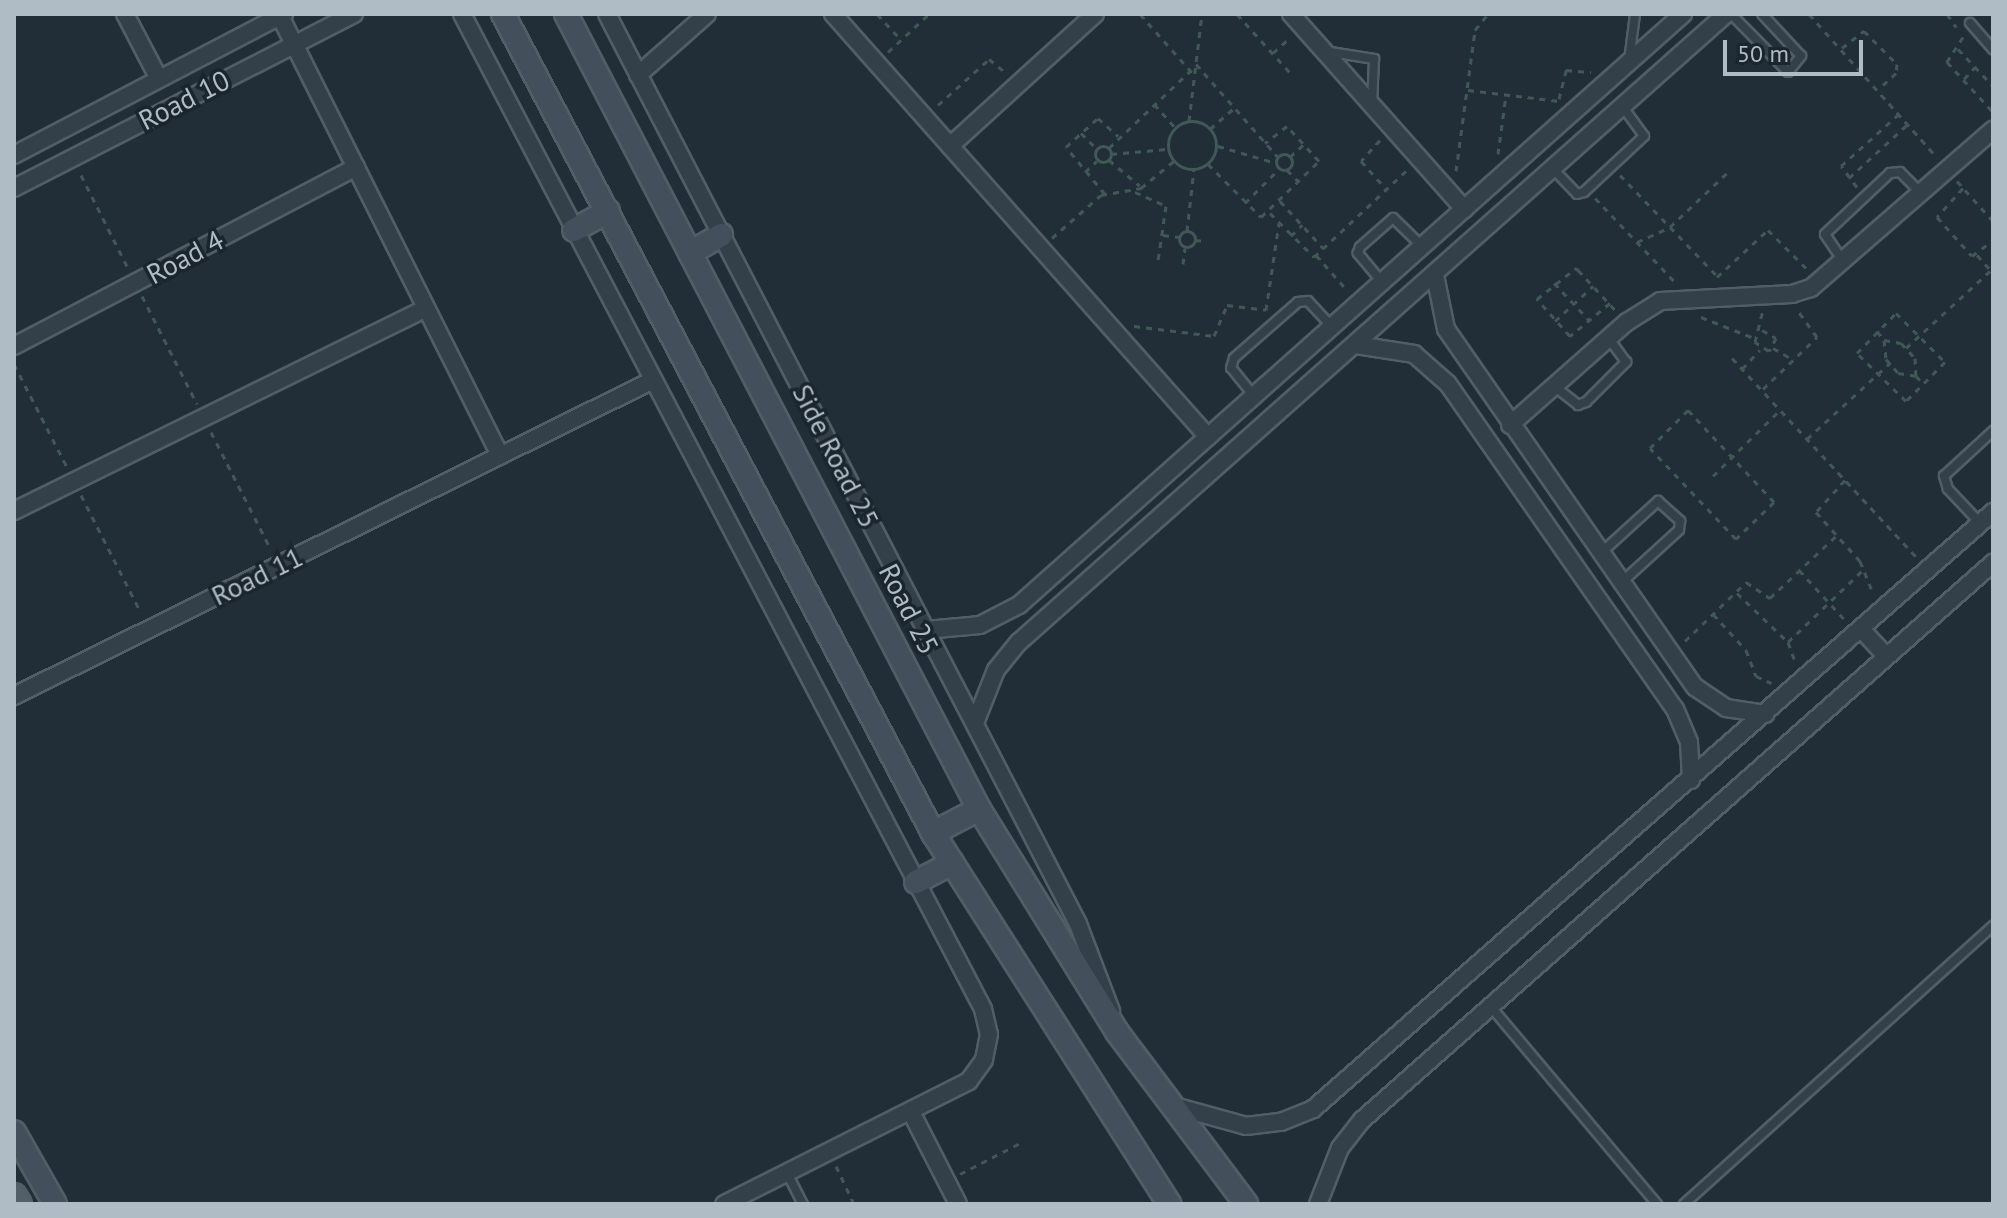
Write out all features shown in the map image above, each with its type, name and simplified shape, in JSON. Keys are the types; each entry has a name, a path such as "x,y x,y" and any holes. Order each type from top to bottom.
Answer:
{"main road":[{"path":"14,1196 19,1204"}],"street":[{"path":"125,14 159,79"},
{"name":"Road 10","path":"14,188 354,14"},
{"path":"462,14 983,1009 989,1034 984,1060 969,1081 724,1204"},
{"path":"503,14 608,211 817,619 933,833 1169,1204"},
{"name":"Road 25","path":"566,14 979,809 1117,1032 1167,1104 1246,1204"},
{"name":"Side Road 25","path":"607,14 1086,939 1117,1032"},
{"path":"638,75 707,14"},
{"path":"833,14 1208,437"},
{"path":"950,146 1095,14"},
{"path":"926,630 980,625 1019,605 1683,14"},
{"path":"975,723 996,670 1019,642 1728,14"},
{"path":"281,15 500,456"},
{"name":"Road 10","path":"14,155 281,15"},
{"path":"1297,20 1464,209"},
{"path":"1510,425 1627,322 1660,301 1782,294 1819,282 1993,130"},
{"name":"Road 4","path":"14,346 356,167"},
{"path":"574,230 608,211"},
{"path":"690,253 721,235"},
{"path":"1435,275 1446,329 1599,555 1671,654 1709,699 1726,708 1766,714"},
{"path":"14,511 426,308"},
{"path":"1356,345 1414,354 1448,384 1675,709 1689,742 1691,780"},
{"name":"Road 11","path":"14,696 653,380"},
{"path":"1167,1104 1246,1126 1281,1122 1313,1109 1993,512"},
{"path":"1318,1204 1340,1148 1362,1120 1885,655 1993,563"},
{"path":"1859,631 1885,655"},
{"path":"933,833 979,809"},
{"path":"916,882 952,863"},
{"path":"911,1112 958,1204"},
{"path":"14,1132 55,1204"}],"lane":[{"path":"1629,62 1635,14"},
{"path":"1728,14 1788,72 1801,56 1762,14"},
{"path":"1970,23 1993,49"},
{"path":"1324,51 1374,59 1372,105"},
{"path":"1554,170 1577,194 1587,190 1644,136 1624,108"},
{"path":"1843,262 1825,234 1865,196 1895,171 1921,193"},
{"path":"1382,282 1358,253 1360,247 1393,218 1422,247"},
{"path":"1254,396 1231,362 1262,333 1303,300 1332,327"},
{"path":"1554,386 1578,405 1586,402 1626,362 1609,338"},
{"path":"1980,523 1948,489 1944,476 1993,431"},
{"path":"1599,555 1658,501 1680,521 1679,530 1620,584"},
{"path":"1684,1204 1993,926"},
{"path":"1490,1006 1657,1204"},
{"path":"787,1173 803,1204"}],"path":[{"path":"877,14 901,40"},
{"path":"876,63 929,14"},
{"path":"1140,14 1195,76"},
{"path":"1189,121 1202,14"},
{"path":"1237,14 1293,76"},
{"path":"1452,196 1475,30 1488,14"},
{"path":"1809,14 1879,89 1947,170"},
{"path":"1947,14 1964,37 1947,62 1993,112"},
{"path":"1273,53 1297,20"},
{"path":"1842,49 1864,31 1897,64 1896,73 1879,89"},
{"path":"1958,49 1993,86"},
{"path":"924,117 989,59 1017,84"},
{"path":"1196,64 1265,143 1277,160 1279,169"},
{"path":"1963,80 1975,67"},
{"path":"1558,101 1566,70 1615,75"},
{"path":"1097,149 1109,148 1118,136 1190,71"},
{"path":"1467,90 1583,103"},
{"path":"1494,183 1506,95"},
{"path":"1154,104 1175,127"},
{"path":"1210,129 1234,108"},
{"path":"1865,196 1849,178 1843,164 1900,113"},
{"path":"1105,194 1065,150 1100,118 1118,136"},
{"path":"1189,121 1210,129 1216,146 1208,164 1194,169 1174,161 1168,149 1175,127 1189,121"},
{"path":"1849,178 1909,124"},
{"path":"1208,164 1258,217 1269,212 1319,163 1287,126 1265,143"},
{"path":"1387,190 1361,158 1393,128"},
{"path":"1081,133 1097,149 1097,161"},
{"path":"1216,146 1277,160 1290,157 1304,144"},
{"path":"1109,148 1109,160"},
{"path":"1111,154 1168,149"},
{"path":"72,157 278,565"},
{"path":"1287,170 1290,157"},
{"path":"1269,212 1308,256 1316,255 1420,159"},
{"path":"1085,172 1097,161 1109,160 1141,188"},
{"path":"1040,249 1105,194 1141,188 1174,161"},
{"path":"1612,166 1735,296"},
{"path":"1162,235 1179,237 1187,231 1194,169"},
{"path":"1279,169 1287,170 1299,182"},
{"path":"1245,203 1279,169"},
{"path":"1637,242 1670,227 1730,170"},
{"path":"1906,348 1992,272 1977,255 1970,254 1936,213 1963,188 1993,221"},
{"path":"1135,190 1143,199 1165,203 1158,261"},
{"path":"1587,190 1689,297"},
{"path":"1280,201 1323,248"},
{"path":"1262,333 1279,223"},
{"path":"1291,236 1302,225"},
{"path":"1717,277 1768,230 1819,282"},
{"path":"1187,231 1195,240"},
{"path":"1179,237 1185,247 1183,264"},
{"path":"1185,247 1195,240 1206,241"},
{"path":"1977,255 1993,240"},
{"path":"1316,255 1359,303"},
{"path":"1610,303 1570,336 1537,302 1573,267 1594,286 1610,303 1627,322"},
{"path":"1554,283 1590,321"},
{"path":"1555,321 1594,286"},
{"path":"1762,391 1817,333 1782,294"},
{"path":"1660,301 1755,338 1760,350"},
{"path":"1106,322 1214,336 1227,305 1266,310"},
{"path":"1899,313 1920,335 1945,362 1903,401 1857,353 1899,313"},
{"path":"1755,338 1762,330 1773,333 1773,348"},
{"path":"1877,331 1884,340 1890,363 1904,376 1916,376 1924,384"},
{"path":"1884,340 1906,348 1917,364 1916,376"},
{"path":"1742,369 1760,350 1773,348 1794,360"},
{"path":"1732,358 1928,570"},
{"path":"1807,439 1890,363"},
{"path":"1993,370 1993,381"},
{"path":"1692,410 1734,455 1774,502 1736,539 1650,448 1692,410"},
{"path":"1713,476 1780,410"},
{"path":"1845,480 1816,509 1865,568 1880,612"},
{"path":"1671,654 1748,583 1768,599 1837,535"},
{"path":"1788,642 1865,568"},
{"path":"1799,570 1859,631"},
{"path":"1713,614 1746,650 1756,676 1796,687 1788,642 1736,592"},
{"path":"946,1181 1022,1142"},
{"path":"828,1152 854,1204"}]}
